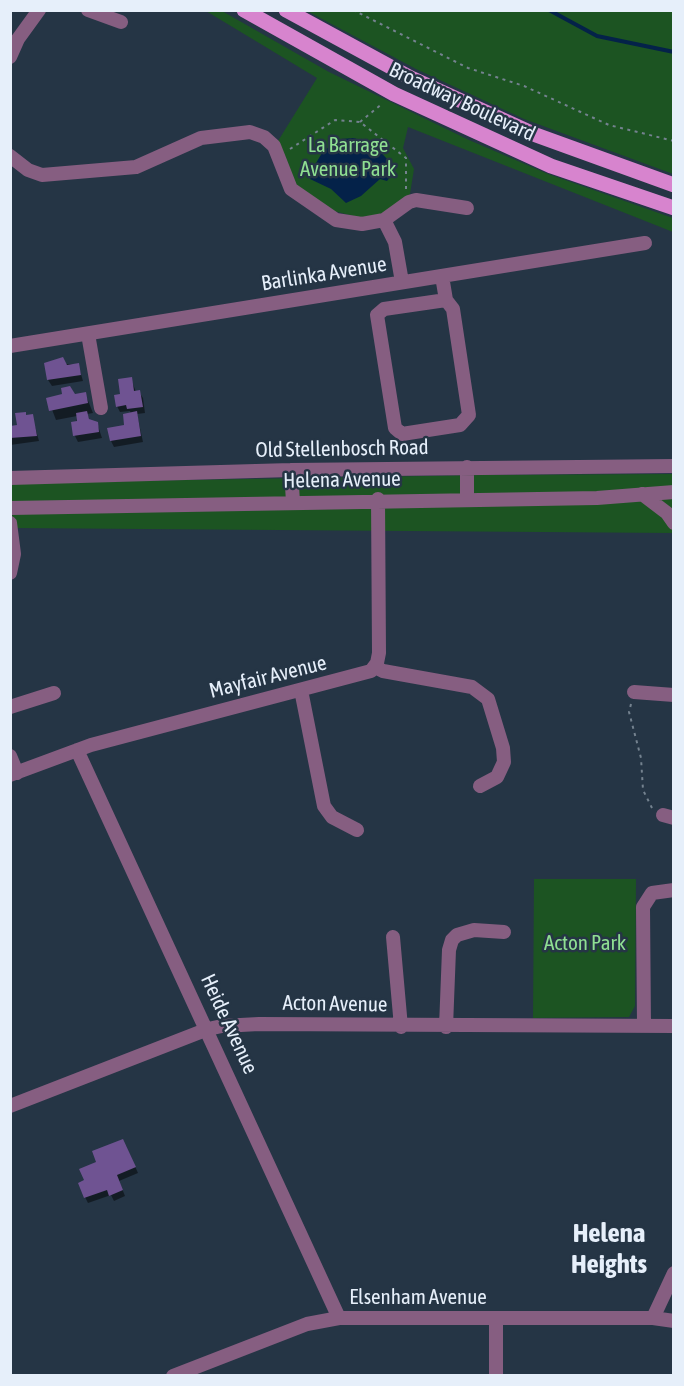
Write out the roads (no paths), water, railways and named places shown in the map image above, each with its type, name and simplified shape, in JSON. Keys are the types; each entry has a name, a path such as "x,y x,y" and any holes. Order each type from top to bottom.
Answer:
{"main road":[{"name":"Broadway Boulevard","path":"244,10 394,94 551,166 674,208"},
{"name":"Broadway Boulevard","path":"286,10 411,78 536,135 674,184"}],"street":[{"path":"10,57 18,39 39,10"},
{"path":"88,10 121,22"},
{"path":"10,156 28,170 42,175 136,167 201,138 250,132 270,142 280,156 285,179 291,189 328,216 353,224 384,220 406,204 416,200 467,208"},
{"path":"384,220 395,242 402,282"},
{"name":"Barlinka Avenue","path":"10,346 645,243"},
{"path":"442,276 446,300 453,309 469,415 466,422 460,425 398,432 395,428 377,315 384,309 446,300"},
{"path":"88,334 101,408"},
{"name":"Old Stellenbosch Road","path":"10,478 291,470 674,466"},
{"path":"467,467 467,498"},
{"path":"291,470 293,502"},
{"name":"Helena Avenue","path":"10,508 378,499 597,498 674,492"},
{"path":"642,495 667,513 674,523"},
{"path":"378,499 379,653 375,667 383,671 472,687 485,694 493,709 504,755 499,774 489,783 480,786"},
{"path":"10,523 14,554 10,573"},
{"name":"Mayfair Avenue","path":"14,774 77,750 366,674 375,667"},
{"path":"301,690 324,806 332,817 357,830"},
{"path":"634,692 674,695"},
{"path":"10,707 54,693"},
{"name":"Heide Avenue","path":"77,750 208,1029 339,1318"},
{"path":"10,756 14,774"},
{"path":"644,1026 643,907 652,893 674,890"},
{"path":"446,1027 449,950 452,940 458,935 474,930 504,932"},
{"path":"393,937 401,1027"},
{"name":"Acton Avenue","path":"10,1106 208,1029 260,1024 401,1027 674,1026"},
{"path":"653,1318 674,1273"},
{"name":"Elsenham Avenue","path":"173,1376 307,1324 339,1318 653,1318 674,1321"},
{"path":"496,1318 496,1376"}],"water":[{"path":"354,138 375,146 389,161 393,173 387,181 380,179 361,196 346,203 331,189 310,179 310,173 322,153 331,145 341,139"}],"waterway":[{"path":"549,10 597,36 674,52"}],"district":[{"name":"Helena Heights","path":"609,1248"}],"park label":[{"name":"La Barrage Avenue Park","path":"348,157"},
{"name":"Acton Park","path":"585,943"}]}
